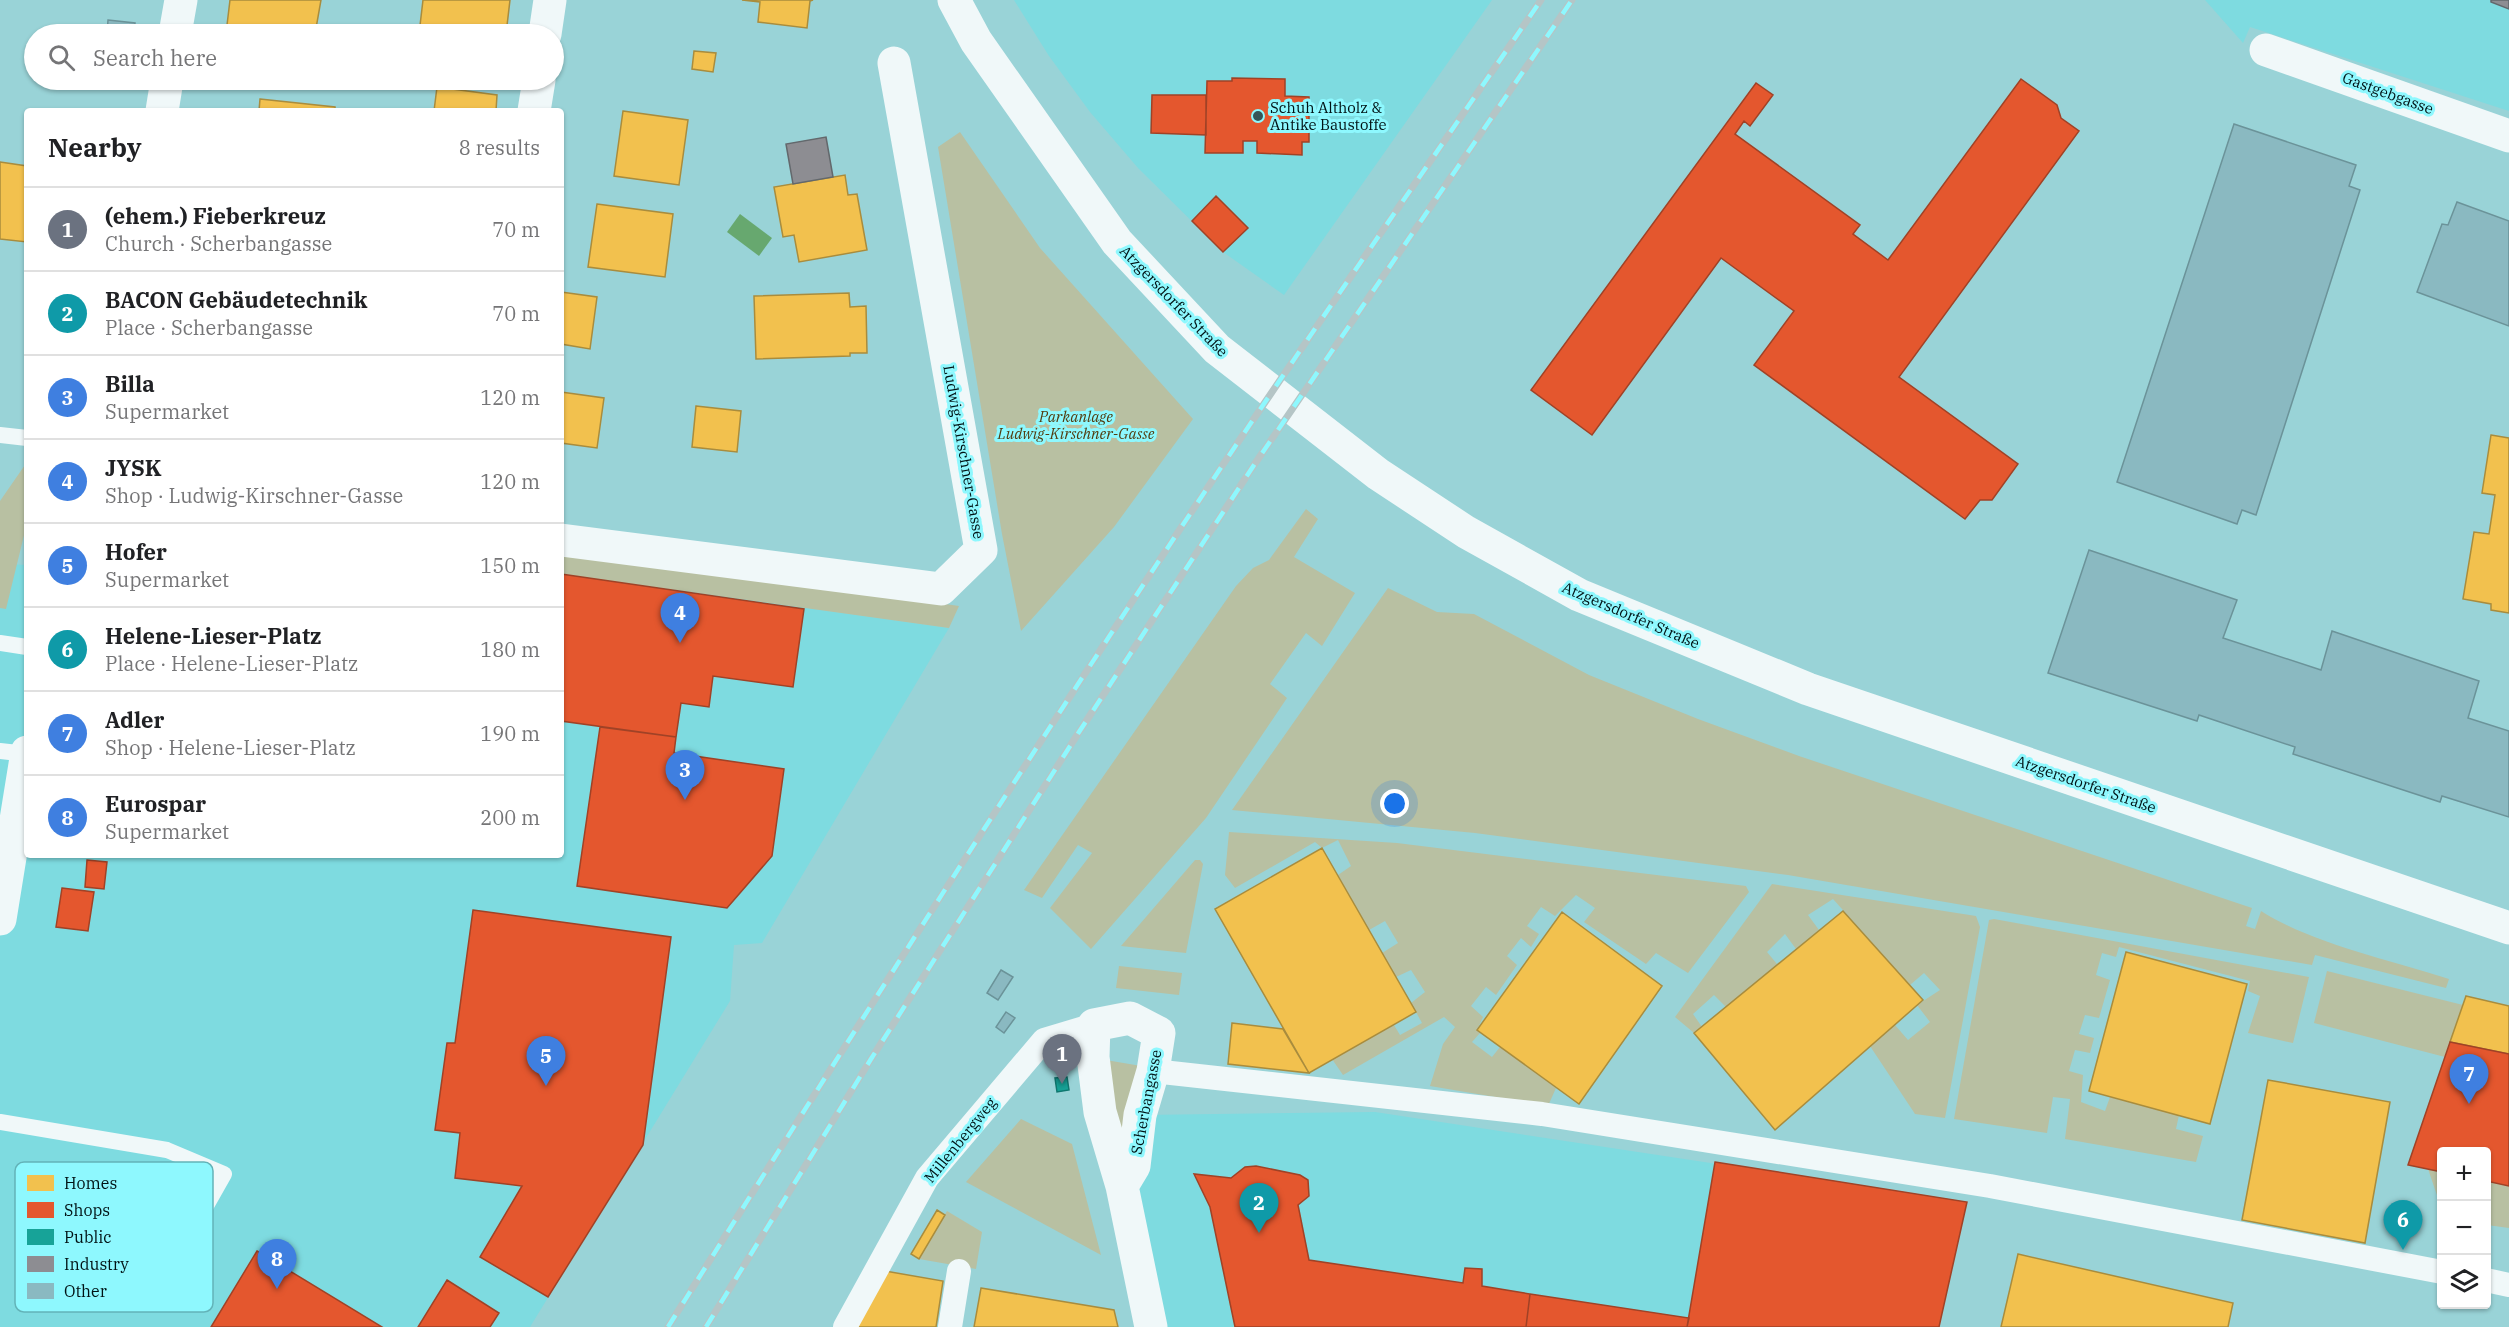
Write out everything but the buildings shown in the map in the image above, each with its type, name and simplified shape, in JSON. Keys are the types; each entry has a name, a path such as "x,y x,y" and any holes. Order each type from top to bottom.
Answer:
{"street":[{"path":"177,24 181,0"},
{"path":"546,24 550,0"},
{"name":"Atzgersdorfer Straße","path":"954,0 976,41 1117,242 1217,349 1378,474 1466,532 1579,595 1808,689 2509,928"},
{"name":"Gastgebgasse","path":"2266,50 2509,136"},
{"name":"Ludwig-Kirschner-Gasse","path":"564,540 940,589 981,550 894,63"},
{"path":"162,108 165,90"},
{"path":"534,108 537,90"},
{"path":"0,919 24,771"},
{"name":"Scherbangasse","path":"1122,1186 1134,1166 1140,1115 1153,1071 1159,1033 1130,1018 1094,1025 1094,1057 1100,1112 1122,1186 1151,1327"},
{"name":"Millenbergweg","path":"845,1327 927,1178 1044,1040 1094,1025"},
{"path":"1153,1071 1542,1114 1990,1186 2437,1271"},
{"path":"950,1327 959,1271"},
{"path":"2491,1281 2509,1285"}],"lane":[{"path":"0,435 24,438"},
{"path":"0,643 24,647"},
{"path":"0,751 24,753"},
{"path":"0,1122 167,1150 196,1162"},
{"path":"213,1169 224,1174 213,1193"}],"shaded area":[{"path":"1014,0 1492,0 1284,295 1223,252 1138,168 1090,112 1049,56"},
{"path":"2205,0 2509,0 2509,111 2250,27 2243,43"},
{"path":"740,214 772,238 759,256 727,232"},
{"path":"7,564 24,565 24,858 564,858 564,573 949,628 762,943 734,945 730,1001 530,1327 0,1327 0,591"},
{"path":"1375,1112 1967,1202 1939,1327 1151,1327 1134,1166 1140,1115"}],"green space":[{"name":"Parkanlage Ludwig-Kirschner-Gasse","path":"960,132 1040,248 1193,419 1114,527 1021,631 1002,534 938,147"},
{"path":"24,466 24,535 6,609 0,608 0,501"},
{"path":"1306,509 1318,519 1294,557 1355,593 1322,646 1306,633 1270,684 1287,698 1206,818 1091,949 1050,908 1092,853 1078,845 1042,898 1024,890 1236,586 1253,568 1269,560"},
{"path":"564,548 959,606 949,628 564,574"},
{"path":"1388,588 1437,612 1474,614 1589,675 1698,719 1799,756 2252,908 2246,926 2255,929 2261,911 2282,923 2328,942 2449,979 2446,988 2315,955 2312,965 1788,875 1475,833 1232,810"},
{"path":"1229,832 1397,843 1746,886 1749,892 1688,973 1656,953 1646,964 1584,922 1595,908 1576,895 1555,916 1541,907 1527,926 1539,934 1531,947 1521,938 1507,956 1517,965 1496,995 1486,987 1471,1006 1483,1017 1477,1030 1480,1033 1472,1042 1492,1057 1500,1047 1556,1088 1548,1106 1430,1086 1443,1044 1455,1027 1444,1017 1343,1075 1332,1059 1394,1025 1400,1035 1422,1023 1411,1003 1425,992 1411,970 1396,977 1382,953 1398,943 1385,921 1369,930 1338,875 1351,866 1338,840 1322,848 1315,842 1235,888 1225,875"},
{"path":"1195,860 1200,860 1203,864 1186,953 1121,946"},
{"path":"1772,884 1976,916 1980,927 1945,1118 1915,1114 1870,1046 1895,1025 1908,1040 1930,1022 1917,1005 1940,990 1924,973 1910,985 1833,899 1808,915 1819,930 1796,949 1785,934 1767,952 1777,964 1726,1007 1714,995 1693,1014 1702,1027 1694,1033 1675,1017"},
{"path":"1994,919 2309,977 2293,1043 2248,1033 2260,996 2248,991 2250,981 2119,947 2116,957 2102,953 2096,975 2110,980 2099,1018 2085,1015 2079,1034 2094,1038 2090,1053 2075,1050 2069,1071 2083,1075 2081,1102 2105,1111 2110,1097 2179,1115 2176,1129 2203,1136 2196,1162 2065,1139 2070,1099 2053,1097 2047,1133 1954,1119 1989,920"},
{"path":"1119,966 1182,973 1179,995 1116,988"},
{"path":"2327,971 2463,1005 2445,1057 2314,1023"},
{"path":"1106,1060 1141,1066 1122,1144"},
{"path":"1021,1119 1072,1144 1101,1255 966,1182"},
{"path":"2428,1169 2437,1171 2437,1195"},
{"path":"2491,1182 2509,1186 2509,1228 2491,1226"},
{"path":"947,1211 982,1232 976,1269 919,1259"}],"railway":[{"path":"668,1327 937,902 1212,481 1541,0"},
{"path":"706,1327 871,1059 1079,732 1254,465 1572,0"}],"place":[{"name":"Schuh Altholz & Antike Baustoffe","path":"1258,116"},
{"name":"JYSK","path":"680,643"},
{"name":"Billa","path":"685,800"},
{"name":"(ehem.) Fieberkreuz","path":"1062,1084"},
{"name":"Hofer","path":"546,1086"},
{"name":"Adler","path":"2469,1104"},
{"name":"BACON Gebäudetechnik","path":"1259,1233"},
{"name":"Helene-Lieser-Platz","path":"2403,1250"},
{"name":"Eurospar","path":"277,1289"}]}
